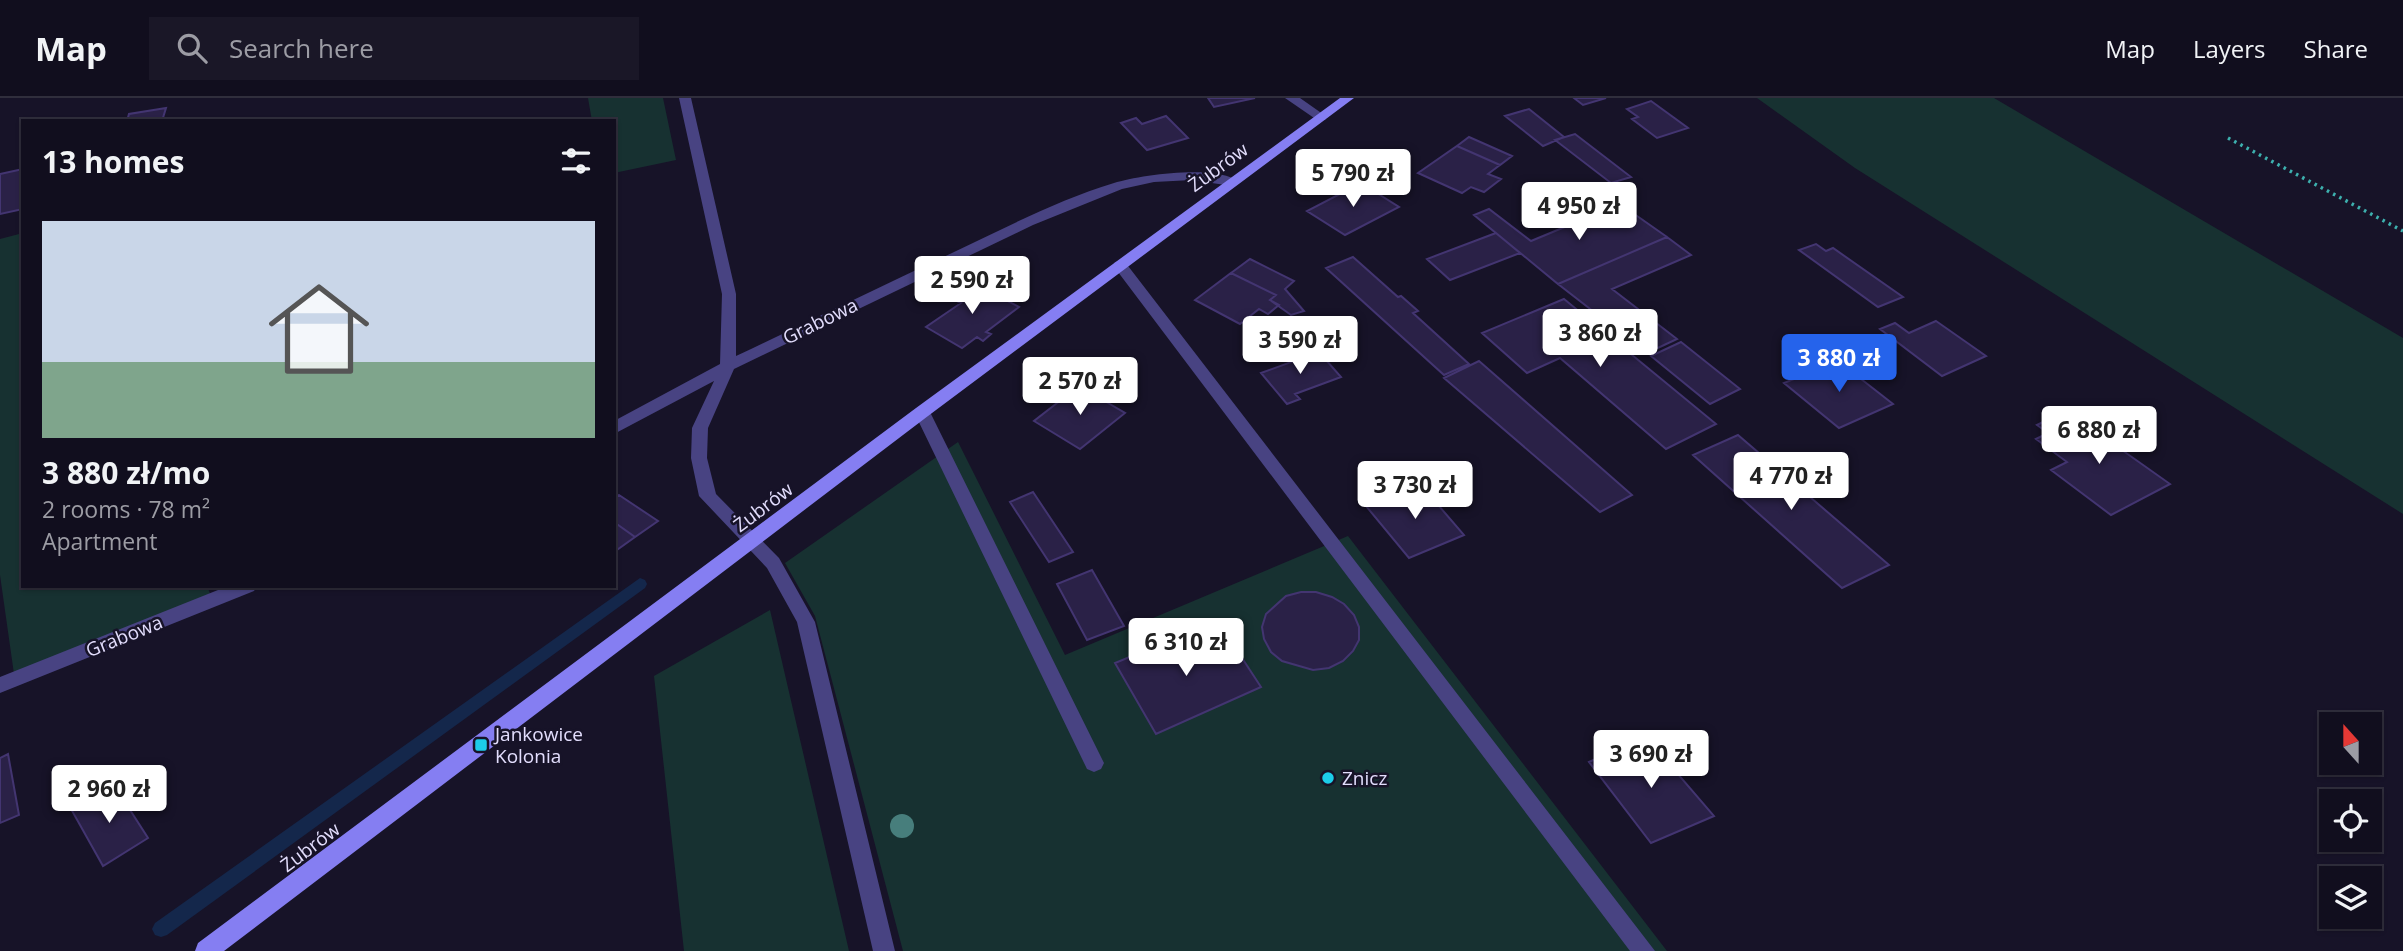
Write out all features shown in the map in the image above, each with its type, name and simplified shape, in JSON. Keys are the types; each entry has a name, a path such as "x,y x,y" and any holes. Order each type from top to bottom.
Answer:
{"main road":[{"name":"Żubrów","path":"206,951 922,412 1348,98"}],"street":[{"path":"685,98 729,294 728,366 701,428 699,458 708,496 773,563 806,622 884,951"},
{"path":"1292,98 1321,117"},
{"name":"Grabowa","path":"616,427 728,366 1028,222 1118,186 1154,178 1192,176 1232,182"},
{"path":"1119,265 1644,951"},
{"path":"922,412 1094,763"},
{"name":"Grabowa","path":"0,685 243,588"}],"path":[{"path":"2228,138 2403,231"}],"green space":[{"path":"588,98 663,98 676,160 616,173 616,119 592,119"},
{"path":"1757,98 1994,98 2403,338 2403,514 1855,168"},
{"path":"21,234 21,588 208,588 211,596 14,674 0,575 0,239"},
{"path":"958,442 1065,655 1348,536 1667,951 903,951 815,616 785,563"},
{"path":"770,610 849,951 684,951 654,676"}],"building":[{"path":"1208,98 1255,98 1214,107"},
{"path":"1574,98 1606,98 1583,105"},
{"path":"1651,101 1688,128 1657,138 1632,119 1638,117 1627,109"},
{"path":"166,108 163,119 128,119 129,114"},
{"path":"1529,109 1564,137 1543,146 1505,116"},
{"path":"1166,116 1188,138 1147,150 1121,123 1136,118 1142,124"},
{"path":"1575,134 1631,177 1611,183 1555,140"},
{"path":"1469,137 1512,156 1500,165 1457,146"},
{"path":"1457,146 1500,165 1488,174 1501,179 1484,192 1471,187 1462,193 1418,173"},
{"path":"21,169 21,209 0,214 0,174"},
{"path":"1361,183 1399,207 1345,235 1307,211"},
{"path":"1620,204 1667,237 1558,284 1474,215 1489,209 1531,241"},
{"path":"1496,233 1520,253 1450,280 1427,259"},
{"path":"1667,237 1691,255 1612,289 1677,339 1647,353 1558,284"},
{"path":"1816,244 1826,251 1833,248 1903,297 1878,307 1799,250"},
{"path":"1353,257 1418,311 1413,313 1469,364 1444,375 1326,268"},
{"path":"1250,259 1294,281 1285,289 1304,311 1291,315 1270,300 1276,295 1231,273"},
{"path":"1231,273 1276,295 1270,300 1279,305 1268,314 1259,309 1240,324 1195,300"},
{"path":"975,284 1019,307 986,332 991,334 983,341 977,337 962,348 926,327 961,303 953,299"},
{"path":"1564,299 1716,424 1666,449 1560,358 1527,373 1482,333"},
{"path":"1936,321 1986,356 1942,376 1880,329 1895,323 1909,333"},
{"path":"1681,342 1740,389 1710,404 1651,356"},
{"path":"1319,352 1341,377 1295,394 1300,399 1287,404 1261,373"},
{"path":"1479,361 1632,495 1600,512 1444,378"},
{"path":"1838,361 1893,404 1839,428 1784,383"},
{"path":"1079,386 1125,413 1080,449 1034,421"},
{"path":"2053,417 2065,426 2078,419 2170,484 2111,515 2051,470 2067,462 2036,439 2048,433 2037,425"},
{"path":"1738,435 1889,565 1842,588 1693,455"},
{"path":"1420,484 1464,535 1409,558 1366,506"},
{"path":"1033,492 1073,552 1049,562 1010,502"},
{"path":"619,495 658,521 635,537 616,523 616,497"},
{"path":"616,523 635,537 616,551"},
{"path":"1092,570 1124,626 1087,640 1057,584"},
{"path":"1316,592 1344,604 1354,615 1359,627 1359,640 1353,651 1343,661 1329,668 1313,670 1282,661 1271,652 1264,639 1262,627 1266,614 1286,596"},
{"path":"1195,630 1203,642 1225,632 1261,687 1156,734 1115,663"},
{"path":"1646,737 1714,816 1651,843 1589,762"},
{"path":"8,754 19,815 0,823 0,758"},
{"path":"114,785 148,838 103,866 71,809"}],"waterway":[{"path":"161,929 640,584"}],"place":[{"name":"Jankowice Kolonia","path":"481,745"},
{"name":"Znicz","path":"1328,778"}]}
